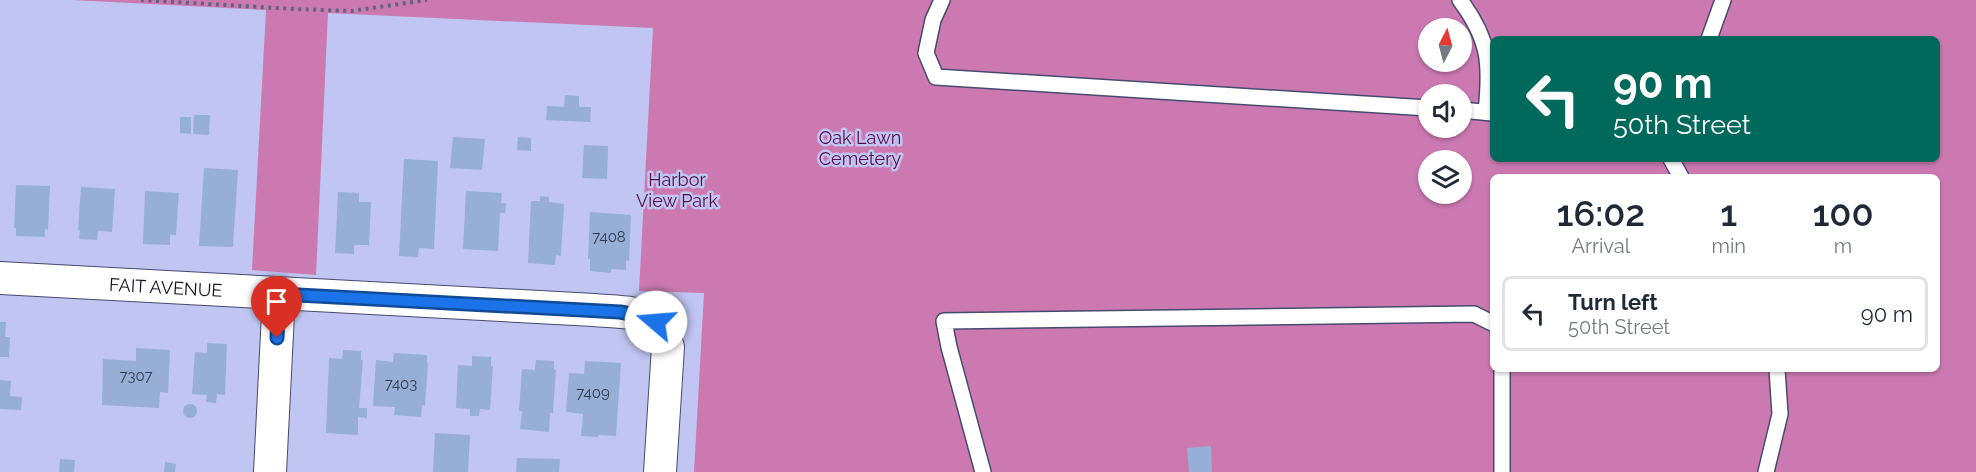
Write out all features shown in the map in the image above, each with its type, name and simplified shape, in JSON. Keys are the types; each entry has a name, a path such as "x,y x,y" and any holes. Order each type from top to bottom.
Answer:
{"street":[{"name":"FAIT AVENUE","path":"0,278 620,312 642,316 656,322 668,347 660,472"},
{"path":"270,472 279,294"}],"lane":[{"path":"942,0 933,20 926,53 936,77 1418,107"},
{"path":"1460,0 1477,25 1488,60 1489,113 1472,112"},
{"path":"1710,36 1723,0"},
{"path":"983,472 944,321 1474,314 1490,322"},
{"path":"1502,372 1502,472"},
{"path":"1766,472 1780,414 1777,372"}],"path":[{"path":"141,0 351,11 428,0"}],"green space":[{"name":"Oak Lawn Cemetery","path":"73,0 1976,0 1976,472 694,472 704,293 639,291 653,28 328,13 316,275 252,270 266,10"}],"building":[{"path":"565,95 579,96 579,107 591,107 590,122 546,120 547,106 564,107"},
{"path":"194,115 210,115 209,135 193,134"},
{"path":"180,117 191,117 191,134 180,133"},
{"path":"453,137 485,139 482,170 450,168"},
{"path":"518,137 531,138 531,151 517,150"},
{"path":"584,145 608,146 607,179 582,178"},
{"path":"404,159 438,161 434,249 419,248 418,257 399,256"},
{"path":"204,168 238,170 233,247 199,246"},
{"path":"16,185 50,186 48,230 45,229 45,237 16,236 16,228 14,228"},
{"path":"81,187 115,189 112,232 98,231 97,240 79,239"},
{"path":"145,191 179,193 176,235 170,235 170,245 143,244"},
{"path":"466,191 502,193 501,203 506,203 505,213 500,213 498,251 463,249"},
{"path":"338,192 359,193 359,202 371,202 369,245 354,245 354,254 335,253"},
{"path":"540,196 549,197 549,202 564,204 561,256 556,255 555,265 528,263 531,201 540,201"},
{"path":"590,212 631,215 629,261 626,260 626,270 611,269 611,273 590,271 590,259 588,259"},
{"path":"0,322 6,322 5,337 10,337 9,357 0,357"},
{"path":"207,343 227,344 225,395 217,394 216,403 206,402 207,395 192,394 195,352 207,353"},
{"path":"136,348 170,350 168,393 160,392 159,408 102,405 103,359 136,361"},
{"path":"343,350 361,351 361,360 363,360 359,408 367,408 367,418 358,417 358,435 326,433 329,358 342,359"},
{"path":"394,353 427,355 425,406 422,405 421,417 394,415 395,407 373,406 376,360 393,362"},
{"path":"472,356 491,357 491,366 493,366 490,410 480,409 479,416 470,416 470,409 456,408 458,365 472,366"},
{"path":"536,360 554,361 554,370 556,370 553,413 550,413 549,432 520,429 522,369 535,370"},
{"path":"585,361 621,363 616,436 581,436 583,414 566,412 569,373 584,374"},
{"path":"0,380 11,381 10,396 22,397 21,410 0,409"},
{"path":"187,404 193,404 197,411 193,418 187,418 183,414 183,408"},
{"path":"435,433 470,435 468,472 433,472"},
{"path":"1211,446 1212,472 1189,472 1187,448"},
{"path":"517,458 560,459 559,472 516,472"},
{"path":"60,459 75,460 74,472 59,472"},
{"path":"165,462 176,464 175,472 164,472"}],"route":[{"path":"277,338 279,294 620,312 642,316 656,322"}],"park label":[{"name":"Harbor View Park","path":"677,189"}]}
